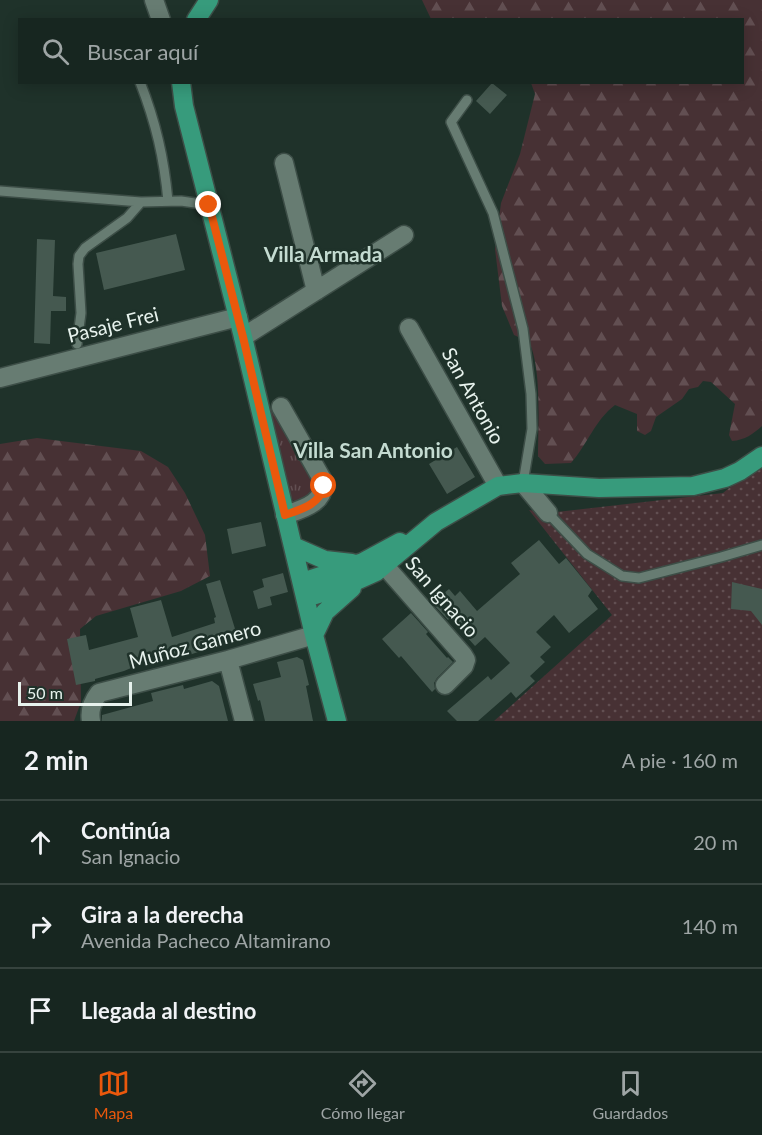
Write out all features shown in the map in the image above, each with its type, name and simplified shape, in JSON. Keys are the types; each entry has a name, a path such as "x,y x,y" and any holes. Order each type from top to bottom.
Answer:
{"main road":[{"path":"197,18 209,0"},
{"path":"182,84 184,106 337,721"},
{"path":"304,590 345,586 403,540 423,531 498,486 524,483 598,488 693,486 725,478 762,456"},
{"path":"293,546 325,560 348,564 364,570 385,566 423,531"},
{"path":"314,635 321,618 330,606 364,570"}],"street":[{"path":"154,0 160,18"},
{"path":"284,163 316,291"},
{"path":"243,337 404,235"},
{"name":"Pasaje Frei","path":"0,378 238,316"},
{"name":"San Antonio","path":"409,328 498,486"},
{"path":"281,407 324,486 316,502 285,515"},
{"path":"524,483 548,513"},
{"name":"San Ignacio","path":"385,566 464,655 466,660 464,666 445,685"},
{"name":"Muñoz Gamero","path":"91,712 99,693 314,635"},
{"path":"228,660 244,721"}],"lane":[{"path":"141,84 153,116 161,149 168,201"},
{"path":"467,100 452,122 493,213 523,329 531,394 532,429 524,483"},
{"path":"0,191 209,205"},
{"path":"77,344 81,313 79,256 84,248 127,218 141,202"},
{"path":"548,513 587,554 622,576 639,578 762,545"}],"green space":[{"path":"422,0 762,0 762,426 755,432 745,438 732,441 729,435 735,404 711,382 703,381 698,387 689,389 682,399 656,417 651,431 645,435 637,431 637,414 615,405 602,418 571,463 545,464 538,456 538,382 533,353 529,342 514,335 502,306 495,249 501,203 520,154 535,94 531,84 744,84 744,18 431,18"},
{"path":"273,409 320,487 296,505 288,491 269,411"},
{"path":"37,438 141,451 168,467 185,493 205,535 210,576 181,591 96,616 80,629 81,702 74,721 0,721 0,444"},
{"path":"762,461 762,721 494,721 612,615 529,510 548,513 723,493"}],"building":[{"path":"491,84 507,95 490,114 476,101"},
{"path":"176,234 185,270 104,290 96,253"},
{"path":"37,239 55,240 53,296 66,297 66,311 51,311 50,344 34,343"},
{"path":"457,447 475,477 447,494 429,464"},
{"path":"261,522 266,546 232,554 227,529"},
{"path":"539,540 559,564 566,558 592,590 588,596 598,609 569,633 554,615 536,632 551,647 540,657 545,662 530,676 535,681 516,698 511,692 478,721 457,721 447,711 488,676 491,680 510,663 485,637 475,646 450,618 448,620 432,603 449,589 455,596 460,591 477,611 520,574 511,563"},
{"path":"283,573 288,592 270,597 272,605 258,609 253,591 264,587 262,579"},
{"path":"220,580 236,632 224,636 226,643 189,655 188,651 143,663 95,679 95,681 76,685 67,639 86,635 89,650 138,637 130,608 161,600 172,637 215,623 214,618 216,617 206,584"},
{"path":"732,582 762,589 762,625 751,611 731,609"},
{"path":"411,613 428,632 426,634 453,662 437,678 434,683 435,689 432,692 401,656 399,658 382,639"},
{"path":"297,657 303,660 309,685 306,686 313,721 265,721 253,684 281,677 277,662"},
{"path":"212,681 219,686 228,721 102,721 102,715 153,701 151,693 183,685 184,689"}],"district":[{"name":"Villa Armada","path":"323,255"},
{"name":"Villa San Antonio","path":"373,451"}],"route":[{"path":"209,205 285,515 316,502 324,486"}]}
